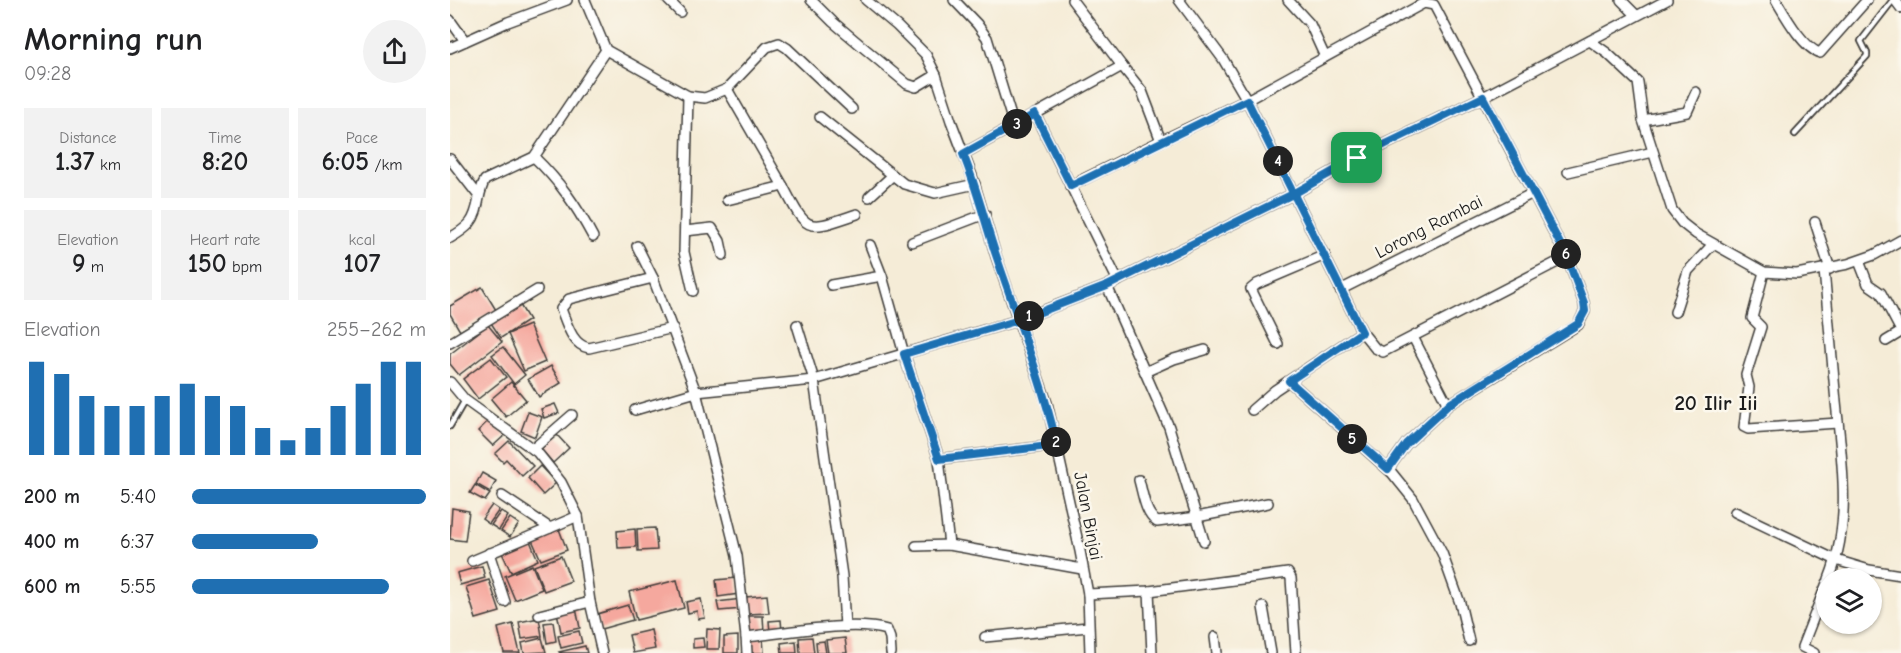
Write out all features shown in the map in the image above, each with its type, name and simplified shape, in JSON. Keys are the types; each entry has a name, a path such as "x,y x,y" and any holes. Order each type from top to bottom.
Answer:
{"street":[{"path":"450,48 508,22 567,0"},
{"path":"585,0 606,50 688,96 705,98 727,89 767,47 779,43 852,109"},
{"path":"668,0 680,12"},
{"path":"811,0 833,22 907,84 916,87 936,75"},
{"name":"Jalan Binjai","path":"866,0 926,55 936,75 975,184 996,256 1047,404 1088,594 1090,653"},
{"path":"954,0 987,38 1014,126"},
{"path":"1072,0 1142,91 1161,141"},
{"path":"1179,0 1223,59 1247,100 1295,193 1340,290 1362,332 1375,348 1383,352 1567,257"},
{"path":"1288,0 1310,24 1324,57"},
{"path":"1621,0 1635,15"},
{"path":"635,410 696,392 814,380 1019,320 1107,286 1295,193 1357,158 1483,97 1667,0"},
{"path":"1776,0 1797,33 1814,51 1820,53 1867,0"},
{"path":"1894,0 1901,8"},
{"path":"1071,186 1247,100 1425,1 1434,5 1567,257 1585,311 1578,324 1448,405 1406,444 1388,469"},
{"path":"450,20 465,41"},
{"path":"1590,40 1638,82 1643,120 1672,210 1682,223 1713,244 1764,272 1797,274 1859,261 1901,240"},
{"path":"450,238 469,225 474,217 480,187 490,176 534,157 606,50"},
{"path":"963,154 1122,66"},
{"path":"727,89 799,217 807,225 817,226 857,214"},
{"path":"1643,120 1687,112 1696,92"},
{"path":"688,96 684,252 693,291"},
{"path":"1035,114 1118,281"},
{"path":"820,117 904,184 935,193 975,184"},
{"path":"1568,172 1653,152"},
{"path":"534,157 556,178 576,205 593,237"},
{"path":"450,159 478,195"},
{"path":"869,197 893,175"},
{"path":"727,200 783,186"},
{"name":"Lorong Rambai","path":"1340,290 1533,193"},
{"path":"912,242 985,214"},
{"path":"1815,222 1827,269 1843,469 1844,508 1833,568"},
{"path":"685,231 712,228 720,241 723,255"},
{"path":"1675,312 1688,271 1713,244"},
{"path":"870,245 882,276 904,354 939,459 949,545"},
{"path":"637,246 653,278 696,392 737,556 747,653"},
{"path":"1278,345 1251,289 1257,284 1325,255"},
{"path":"1859,261 1870,286 1881,293 1901,332 1886,341"},
{"path":"1764,272 1752,318 1761,327 1746,375 1749,384 1744,427 1748,429 1838,423"},
{"path":"831,285 882,276"},
{"path":"653,278 569,299 561,309 574,340 589,348 673,328"},
{"path":"1107,286 1169,427 1204,541"},
{"path":"450,343 537,291"},
{"path":"797,325 814,380 842,576 845,627"},
{"path":"1252,410 1289,381 1362,332"},
{"path":"1413,337 1448,405"},
{"path":"1145,372 1174,359 1205,350"},
{"path":"1289,381 1388,469 1413,499 1442,553 1460,603 1469,641"},
{"path":"450,382 465,400 533,449 561,482 578,516 590,602 602,653"},
{"path":"533,449 572,415"},
{"path":"939,459 1057,445"},
{"path":"1139,480 1153,520 1161,523 1268,503"},
{"path":"502,496 550,528"},
{"path":"1735,512 1836,560 1869,570 1901,575"},
{"path":"472,561 578,516"},
{"path":"916,546 949,545 1082,569"},
{"path":"489,553 505,602"},
{"path":"1088,594 1149,591 1288,573 1291,578 1296,653"},
{"path":"1149,591 1152,653"},
{"path":"538,615 590,602"},
{"path":"1263,607 1270,653"},
{"path":"1814,653 1801,650 1816,612"},
{"path":"746,636 845,627 877,627 887,630 891,653"},
{"path":"985,637 1088,627"},
{"path":"1215,637 1217,653"}],"lane":[{"path":"1795,134 1867,56 1861,41 1894,0"},
{"path":"450,426 465,400"}],"building":[{"path":"482,287 496,310 460,331 450,314 450,306"},
{"path":"520,305 529,320 501,338 491,323"},
{"path":"488,325 502,342 459,375 450,364 450,354"},
{"path":"529,325 545,362 524,371 508,334"},
{"path":"503,347 525,375 514,384 492,355"},
{"path":"491,358 506,377 478,399 463,379"},
{"path":"551,366 561,383 539,397 528,379"},
{"path":"511,382 526,400 506,417 491,399"},
{"path":"555,404 559,413 544,418 541,409"},
{"path":"528,412 542,417 535,437 521,431"},
{"path":"490,419 505,435 493,446 478,431"},
{"path":"557,435 569,448 553,463 541,449"},
{"path":"509,441 533,466 522,476 506,459 503,462 495,454"},
{"path":"540,466 556,483 543,495 528,478"},
{"path":"482,473 496,481 490,492 476,484"},
{"path":"475,485 490,494 485,501 470,493"},
{"path":"492,505 499,510 489,524 482,519"},
{"path":"452,508 469,511 465,541 450,539"},
{"path":"501,511 508,516 499,530 491,525"},
{"path":"510,518 519,524 510,537 501,531"},
{"path":"655,528 657,550 638,551 637,529"},
{"path":"559,529 567,550 541,560 532,540"},
{"path":"635,529 636,547 618,548 617,531"},
{"path":"530,541 538,560 511,572 502,553"},
{"path":"561,556 571,581 544,591 534,566"},
{"path":"532,565 542,589 515,600 505,576"},
{"path":"482,566 485,578 460,585 457,573"},
{"path":"737,578 739,594 718,597 716,580"},
{"path":"489,580 500,612 476,619 466,587"},
{"path":"677,580 684,608 636,620 629,592"},
{"path":"767,595 769,613 747,614 746,597"},
{"path":"701,599 705,618 698,619 697,611 688,613 686,602"},
{"path":"742,599 743,609 719,611 717,602"},
{"path":"628,605 633,620 601,629 597,614"},
{"path":"576,608 580,628 561,632 557,612"},
{"path":"749,616 763,616 764,632 749,632"},
{"path":"539,618 542,636 522,639 519,622"},
{"path":"781,620 782,631 770,632 769,621"},
{"path":"553,622 556,641 547,643 544,623"},
{"path":"513,624 520,653 504,653 498,628"},
{"path":"707,629 720,630 719,649 706,649"},
{"path":"651,630 655,649 633,653 629,635"},
{"path":"579,631 582,643 561,648 558,636"},
{"path":"738,636 738,653 724,653 724,637"},
{"path":"763,637 764,653 750,653 749,638"},
{"path":"812,637 814,653 800,653 799,638"},
{"path":"542,638 546,652 524,653 522,643"},
{"path":"703,638 704,647 693,648 693,639"},
{"path":"845,638 847,653 828,653 826,640"},
{"path":"796,641 797,653 782,653 781,643"},
{"path":"824,641 826,653 817,653 816,642"},
{"path":"585,646 587,653 559,652"}],"district":[{"name":"20 Ilir Iii","path":"1716,403"}],"route":[{"path":"1357,158 1295,193 1107,286 1025,318 1019,320 939,344 904,354 939,459 1057,445 1047,404 1019,320 996,256 985,214 963,154 1035,114 1071,186 1247,100 1295,193 1362,332 1289,381 1388,469 1406,444 1448,405 1578,324 1585,311 1584,303 1567,257 1483,97 1357,158"}]}
